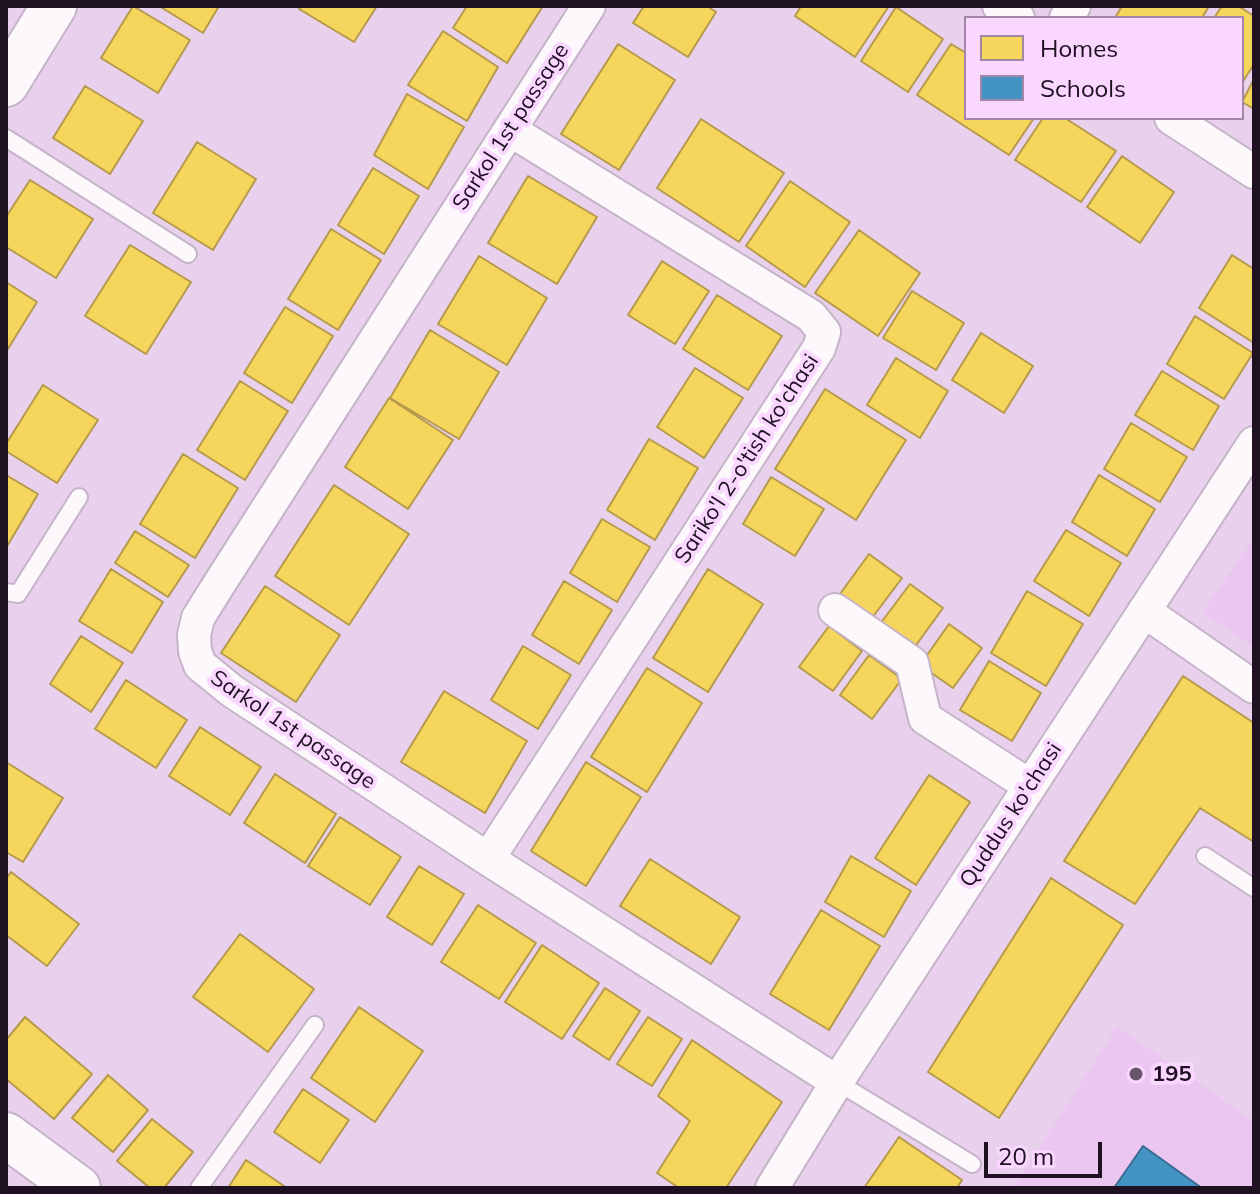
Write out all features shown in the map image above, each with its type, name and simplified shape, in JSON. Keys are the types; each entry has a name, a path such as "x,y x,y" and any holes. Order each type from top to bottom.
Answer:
{"main road":[{"path":"6,84 54,6"},
{"path":"6,1135 78,1188"}],"street":[{"name":"Sarkol 1st passage","path":"589,6 198,618 194,635 200,665 210,676 488,859 837,1082"},
{"path":"1174,120 1254,172"},
{"name":"Sariko'l 2-o'tish ko'chasi","path":"488,859 819,348 824,332 811,316 510,130"},
{"name":"Quddus ko'chasi","path":"772,1188 837,1082 1254,443"},
{"path":"835,610 912,663 925,718 1030,786"},
{"path":"1144,611 1254,687"}],"lane":[{"path":"6,138 188,254"},
{"path":"6,592 18,594 79,497"},
{"path":"1205,856 1254,888"},
{"path":"199,1188 315,1025"},
{"path":"837,1082 972,1164"}],"shaded area":[{"path":"1254,537 1254,647 1203,612"},
{"name":"195","path":"1117,1027 1254,1121 1254,1188 1014,1188"}],"building: Homes":[{"path":"133,6 190,40 158,93 101,58"},
{"path":"159,6 219,6 203,33"},
{"path":"301,6 377,6 354,42 299,9"},
{"path":"467,6 543,6 507,63 453,28"},
{"path":"644,6 707,6 716,12 688,57 633,23"},
{"path":"801,6 889,6 855,57 795,16"},
{"path":"1122,6 1209,6 1203,16 1116,16"},
{"path":"1222,6 1238,6 1254,16 1254,64 1244,80 1244,16 1215,16"},
{"path":"896,7 943,39 908,92 861,61"},
{"path":"443,31 498,67 467,121 408,85"},
{"path":"618,44 675,80 619,170 561,134"},
{"path":"951,44 964,52 964,120 1033,120 1009,155 917,95"},
{"path":"1254,79 1254,109 1244,103"},
{"path":"85,86 143,121 110,174 53,138"},
{"path":"407,94 464,127 428,189 374,155"},
{"path":"701,119 784,173 739,242 657,188"},
{"path":"1042,120 1068,120 1116,151 1081,202 1015,160"},
{"path":"197,142 256,179 213,250 153,213"},
{"path":"1122,156 1174,192 1140,243 1087,207"},
{"path":"373,168 419,196 384,254 338,225"},
{"path":"528,176 597,217 557,284 488,243"},
{"path":"30,180 93,219 56,278 6,247 6,217"},
{"path":"790,181 850,222 805,287 746,246"},
{"path":"331,229 381,260 338,330 288,299"},
{"path":"859,230 920,273 878,336 815,293"},
{"path":"130,245 191,282 146,354 85,316"},
{"path":"1232,255 1254,269 1254,343 1199,308"},
{"path":"479,256 547,298 507,365 438,324"},
{"path":"662,261 709,291 675,344 628,315"},
{"path":"6,282 37,302 6,352"},
{"path":"912,291 964,323 936,370 883,338"},
{"path":"717,295 782,336 748,390 683,349"},
{"path":"285,307 333,336 292,403 244,373"},
{"path":"1195,316 1253,353 1224,399 1167,364"},
{"path":"430,330 499,372 459,439 390,398"},
{"path":"981,333 1033,366 1004,413 952,380"},
{"path":"896,358 948,391 920,438 867,405"},
{"path":"695,368 743,398 704,458 657,427"},
{"path":"1162,371 1219,406 1193,450 1135,415"},
{"path":"240,381 288,411 245,480 197,450"},
{"path":"43,385 98,420 57,483 6,451 6,444"},
{"path":"825,389 906,440 856,520 775,469"},
{"path":"389,398 453,440 408,509 345,467"},
{"path":"1131,423 1187,457 1160,502 1104,469"},
{"path":"649,439 698,468 655,540 607,510"},
{"path":"183,454 238,488 195,558 140,524"},
{"path":"6,475 38,494 6,548"},
{"path":"1099,475 1155,509 1127,556 1072,522"},
{"path":"771,477 824,509 795,556 743,524"},
{"path":"334,485 409,534 349,625 275,576"},
{"path":"602,519 650,547 617,602 570,573"},
{"path":"1066,530 1121,563 1089,616 1034,581"},
{"path":"135,531 189,565 168,597 115,563"},
{"path":"869,554 902,578 872,618 840,594"},
{"path":"111,569 163,602 132,653 79,621"},
{"path":"708,569 763,604 708,692 653,658"},
{"path":"564,581 612,610 579,664 532,635"},
{"path":"910,584 943,608 914,648 880,624"},
{"path":"265,586 340,635 296,702 221,653"},
{"path":"1027,591 1083,624 1046,686 991,653"},
{"path":"949,624 982,648 953,688 920,665"},
{"path":"829,626 862,651 833,691 799,667"},
{"path":"81,636 123,663 91,712 50,684"},
{"path":"523,646 571,675 538,729 491,700"},
{"path":"869,655 902,679 872,719 840,695"},
{"path":"989,661 1041,693 1012,741 960,710"},
{"path":"647,668 702,703 647,792 591,757"},
{"path":"1183,676 1254,723 1254,842 1200,808 1135,904 1064,861"},
{"path":"126,680 187,720 156,768 95,729"},
{"path":"444,691 527,741 485,813 401,762"},
{"path":"200,727 261,767 230,815 169,776"},
{"path":"6,762 63,798 23,862 6,852"},
{"path":"586,762 641,797 586,886 531,851"},
{"path":"275,774 336,814 305,863 244,823"},
{"path":"929,775 970,802 916,885 875,858"},
{"path":"340,817 401,857 370,905 308,866"},
{"path":"851,856 911,891 884,937 825,902"},
{"path":"650,859 740,917 711,964 620,906"},
{"path":"419,866 464,894 432,945 387,917"},
{"path":"11,872 79,924 47,966 6,935 6,879"},
{"path":"1051,878 1123,925 999,1118 928,1072"},
{"path":"478,905 536,943 499,999 441,962"},
{"path":"821,910 880,946 829,1030 770,994"},
{"path":"240,934 314,989 268,1052 193,997"},
{"path":"542,945 599,983 562,1039 505,1002"},
{"path":"605,988 640,1011 609,1060 573,1036"},
{"path":"359,1007 423,1051 375,1122 311,1078"},
{"path":"25,1017 92,1074 54,1119 6,1079 6,1040"},
{"path":"648,1017 682,1039 652,1086 617,1064"},
{"path":"692,1040 782,1102 726,1188 679,1188 657,1173 690,1121 658,1096"},
{"path":"108,1075 148,1110 113,1152 72,1118"},
{"path":"303,1089 349,1120 320,1163 274,1132"},
{"path":"152,1119 193,1152 164,1188 150,1188 117,1161"},
{"path":"899,1137 962,1180 957,1188 864,1188"},
{"path":"246,1160 287,1188 228,1188"}],"building: Schools":[{"path":"1143,1146 1199,1186 1198,1188 1114,1188"}],"place":[{"name":"195","path":"1136,1074"}]}
